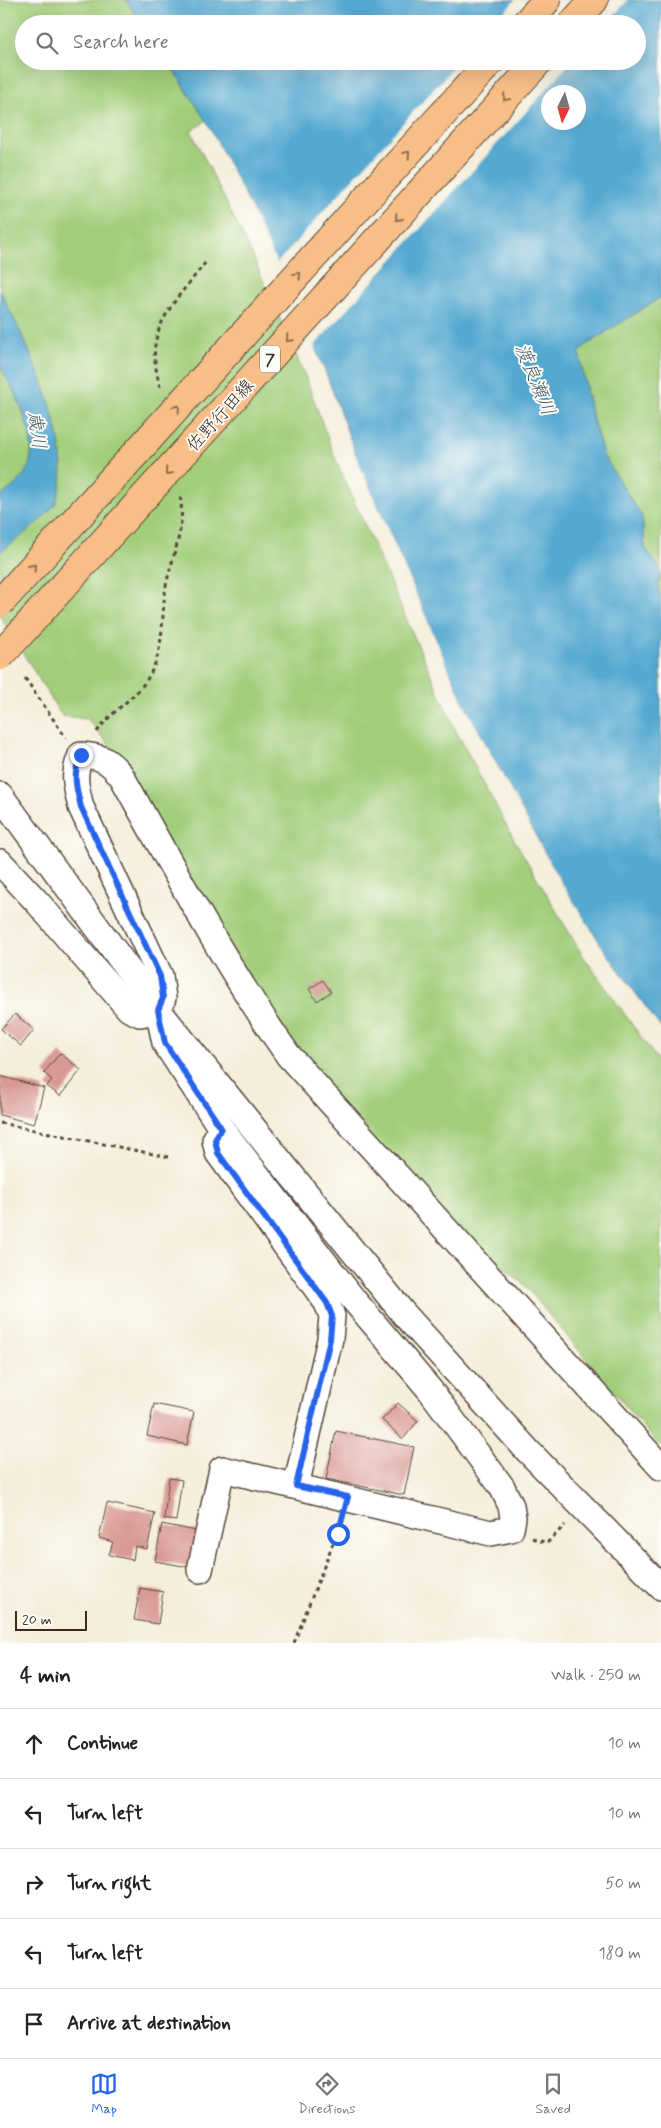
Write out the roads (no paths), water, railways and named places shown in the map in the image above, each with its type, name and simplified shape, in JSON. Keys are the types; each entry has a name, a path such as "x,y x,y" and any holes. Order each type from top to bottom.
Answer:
{"main road":[{"path":"533,15 547,0"},
{"path":"580,15 594,0"},
{"name":"佐野行田線","path":"0,603 484,70"},
{"name":"佐野行田線","path":"0,656 531,70"}],"street":[{"path":"200,1570 222,1469 348,1497 492,1533 511,1529 513,1518 512,1506 502,1487 430,1390 353,1299 221,1128 165,1043 158,1010 163,998 160,976 81,807 75,769 81,755 97,756 108,760 121,775 206,928 247,996 288,1054 661,1467"},
{"path":"0,795 158,1010 403,1313 528,1451 661,1587"},
{"path":"0,862 38,903 129,1009 140,1014 158,1010"},
{"path":"221,1128 215,1140 218,1153 327,1303 332,1316 330,1339 296,1486"}],"water":[{"name":"渡良瀬川","path":"126,0 661,0 661,297 586,345 579,353 591,413 603,455 642,517 645,548 660,569 658,591 661,599 661,1028 602,947 553,869 462,700 356,456 325,371 251,208 206,121 174,70 646,70 646,15 136,15"},
{"name":"歳川","path":"0,291 36,366 47,396 56,425 61,454 61,481 52,509 0,552 0,496 14,486 23,475 29,465 32,453 24,414 0,364"}]}
